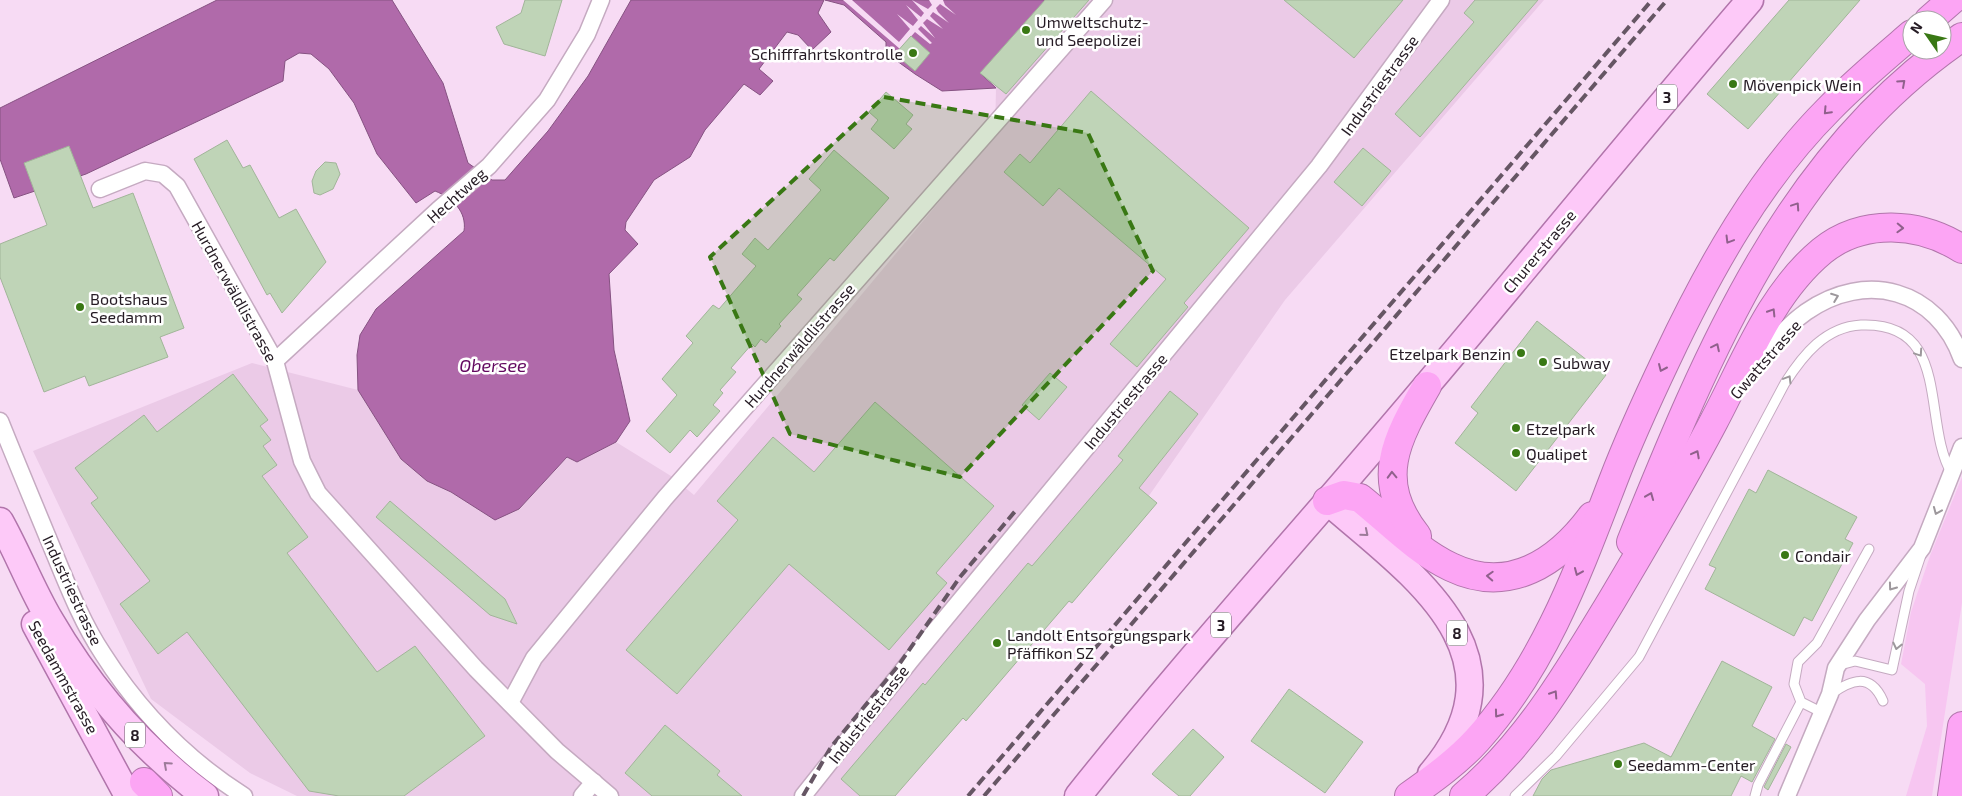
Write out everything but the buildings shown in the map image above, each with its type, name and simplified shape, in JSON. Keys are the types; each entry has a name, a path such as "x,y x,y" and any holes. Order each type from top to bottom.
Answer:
{"highway":[{"path":"1940,10 1952,0"},
{"path":"1599,622 1670,447 1714,351 1741,297 1782,226 1816,177 1862,121 1914,72 1962,37"},
{"path":"1409,796 1464,753 1492,722 1521,681 1546,639 1578,572 1614,478 1691,309 1740,222 1798,143 1828,109 1902,42"},
{"path":"1888,54 1902,45"},
{"path":"1464,796 1524,736 1552,698 1676,492 1772,310 1796,277 1823,250 1855,234 1879,228 1900,227 1934,234 1962,249"},
{"path":"1426,386 1398,440 1391,473 1396,502 1402,515 1428,550 1440,561"},
{"path":"1328,502 1344,496 1360,498 1440,561 1470,574 1495,577 1524,573 1550,560 1574,539 1592,516 1614,478"},
{"path":"1952,796 1962,726"}],"main road":[{"name":"Churerstrasse","path":"1328,502 1638,130 1750,0"},
{"name":"3","path":"1078,796 1328,502"},
{"name":"8","path":"1328,502 1400,564 1436,601 1455,628 1465,657 1469,672 1469,703 1460,732 1443,760 1409,796"},
{"name":"Seedammstrasse","path":"0,521 49,619 103,699 145,745 205,796"},
{"name":"Seedammstrasse","path":"0,557 55,664 100,733 144,791"}],"street":[{"name":"Hechtweg","path":"275,361 438,210 489,166 547,100 587,34 602,0"},
{"name":"Hurdnerwäldlistrasse","path":"510,703 534,658 665,498 1104,0"},
{"name":"Industriestrasse","path":"802,796 1319,166 1441,0"},
{"name":"Hurdnerwäldlistrasse","path":"100,189 145,172 162,174 177,186 275,361 302,461 318,493 435,624 510,703 557,751 610,796"},
{"name":"Gwattstrasse","path":"1716,417 1768,350 1794,322 1822,303 1856,291 1885,290 1914,300 1928,308 1950,332 1962,359"},
{"name":"Industriestrasse","path":"0,421 74,599 103,654 140,705 176,745 220,780 244,796"},
{"path":"1787,796 1823,713 1836,668 1867,620 1922,548 1962,447"},
{"path":"582,796 594,782"}],"lane":[{"path":"1515,796 1556,756 1638,657 1764,422 1796,366 1818,342 1830,334 1854,326 1868,325 1893,330 1912,343 1926,364 1931,378 1940,448 1952,475"},
{"path":"1836,668 1848,661 1855,661 1892,670 1922,548"},
{"path":"1823,713 1801,702 1794,684 1798,662 1817,643 1868,549"},
{"path":"1830,694 1849,682 1861,681 1879,693 1883,701"},
{"path":"1755,796 1758,785 1801,702"}],"highlighted area":[{"path":"884,97 1088,133 1153,271 960,477 790,434 710,257"}],"shaded area":[{"path":"1046,0 1544,0 1285,300 1137,513 887,796 297,796 250,773 151,699 33,451 252,363 358,390 401,459 427,481 451,492 519,509 568,457 577,462 616,442 671,476 694,495 995,135 996,88 981,75"},
{"path":"1962,477 1962,603 1932,796 1906,796 1927,726 1925,684 1901,664 1911,612 1930,556"}],"water":[{"name":"Obersee","path":"217,0 392,0 443,83 468,163 492,180 505,180 548,131 588,76 631,0 824,0 818,13 831,32 812,50 798,35 787,32 759,69 773,81 760,95 744,84 705,130 690,157 654,180 626,222 625,230 638,244 609,274 614,350 630,421 616,442 577,462 567,457 519,509 495,520 451,492 427,481 401,459 358,390 357,355 360,335 376,309 464,231 461,212 453,202 435,191 416,203 377,154 354,103 329,69 311,54 299,53 285,61 283,81 86,174 14,198 0,159 0,108"},
{"path":"825,0 1046,0 981,74 996,88 942,91 886,53 886,42 844,5"}],"pier":[{"path":"843,0 852,0 899,42 910,29 897,14 913,26 918,20 906,5 921,17 924,13 912,0 928,9 932,5 929,0 943,0 945,5 956,15 940,4 936,8 949,23 933,12 930,16 943,29 927,19 923,23 935,38 921,26 918,29 932,43 930,44 915,32 900,49"}],"railway":[{"path":"968,796 1652,0"},
{"path":"984,796 1667,0"},
{"path":"803,796 831,747 898,666 960,577 1017,509"}],"place":[{"name":"Umweltschutz- und Seepolizei","path":"1026,30"},
{"name":"Schifffahrtskontrolle","path":"913,53"},
{"name":"Mövenpick Wein","path":"1733,84"},
{"name":"Bootshaus Seedamm","path":"80,307"},
{"name":"Etzelpark Benzin","path":"1521,353"},
{"name":"Subway","path":"1543,362"},
{"name":"Etzelpark","path":"1516,428"},
{"name":"Qualipet","path":"1516,453"},
{"name":"Condair","path":"1785,555"},
{"name":"Landolt Entsorgungspark Pfäffikon SZ","path":"997,643"},
{"name":"Seedamm-Center","path":"1618,764"}]}
